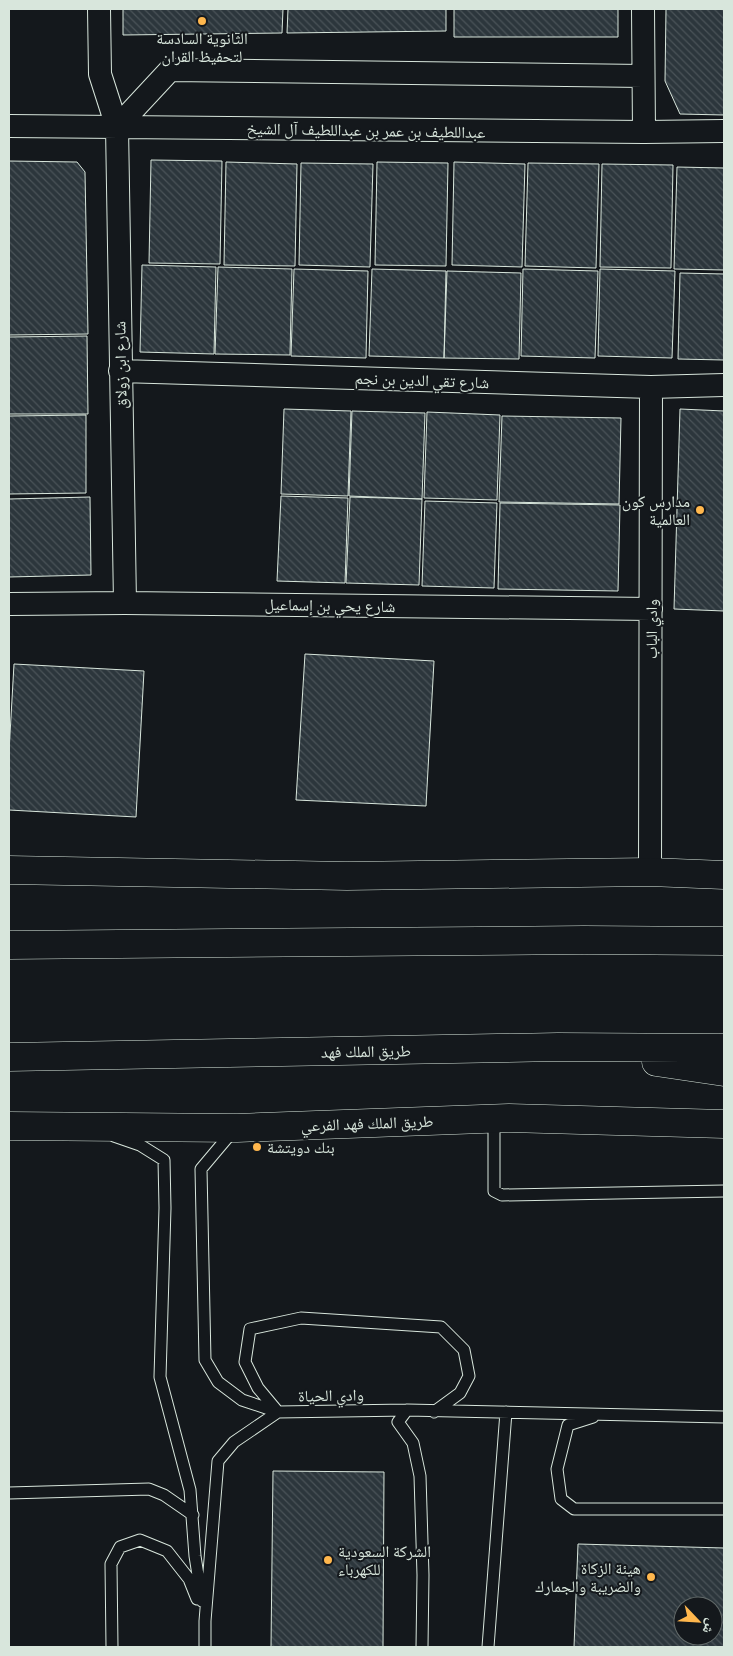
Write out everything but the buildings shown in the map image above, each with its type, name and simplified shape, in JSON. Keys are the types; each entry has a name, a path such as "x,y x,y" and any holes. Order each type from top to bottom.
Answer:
{"main road":[{"path":"9,870 347,876 650,872 724,875"},
{"path":"584,940 724,930"},
{"path":"9,945 584,940 724,941"},
{"path":"558,1047 724,1072"},
{"name":"طريق الملك فهد","path":"9,1057 558,1047 724,1048"},
{"name":"طريق الملك فهد الفرعي","path":"9,1126 237,1128 494,1119 724,1124"}],"street":[{"name":"شارع ابن زولاق","path":"99,9 100,74 117,127 125,603"},
{"path":"643,9 644,132"},
{"path":"117,127 170,70 643,76"},
{"name":"عبداللطيف بن عمر بن عبداللطيف آل الشيخ","path":"9,126 644,132 724,131"},
{"name":"شارع تقي الدين بن نجم","path":"120,371 651,387 724,386"},
{"name":"وادي الباب","path":"650,872 651,387"},
{"name":"شارع يحي بن إسماعيل","path":"9,604 125,603 651,609"}],"lane":[{"path":"494,1119 494,1191 502,1195 724,1192"},
{"path":"84,1127 140,1145 164,1160 165,1208 160,1377 190,1490 195,1556 205,1621"},
{"name":"وادي الحياة","path":"237,1128 201,1169 205,1360 218,1382 242,1400 278,1412 407,1410 724,1418"},
{"path":"205,1647 205,1621 218,1461 234,1442 278,1412 258,1388 245,1362 250,1329 301,1318 441,1327 464,1350 469,1376 460,1393 434,1412"},
{"path":"407,1410 398,1422 413,1443 420,1476 423,1575 422,1647"},
{"path":"488,1647 506,1412"},
{"path":"602,1414 568,1425 557,1469 561,1499 574,1509 724,1509"},
{"path":"9,1493 149,1489 164,1495 193,1515"},
{"path":"112,1647 111,1564 120,1547 140,1540 167,1551 189,1579 205,1621"}],"place":[{"name":"الثانوية السادسة لتحفيظ القران","path":"202,21"},
{"name":"مدارس كون العالمية","path":"700,510"},
{"name":"بنك دويتشة","path":"257,1147"},
{"name":"الشركة السعودية للكهرباء","path":"328,1560"},
{"name":"هيئة الزكاة والضريبة والجمارك","path":"651,1577"}]}
